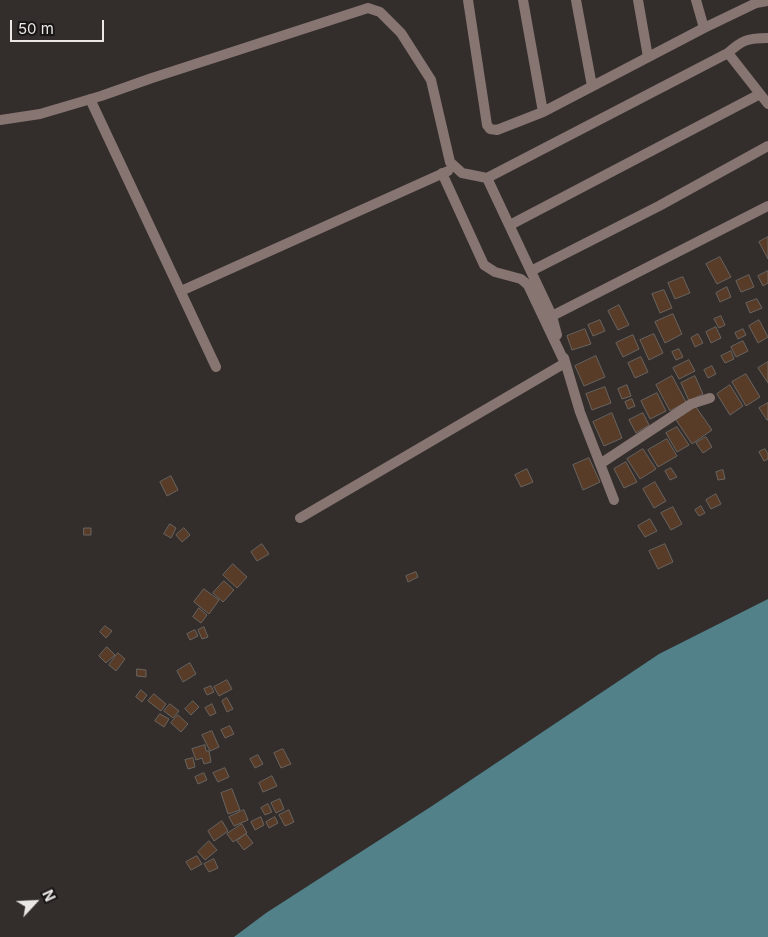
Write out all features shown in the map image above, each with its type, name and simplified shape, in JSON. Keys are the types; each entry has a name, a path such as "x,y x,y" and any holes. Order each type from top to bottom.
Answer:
{"street":[{"path":"468,0 487,125 490,130 497,130 543,112 755,2 768,1"},
{"path":"523,0 543,112"},
{"path":"576,0 592,86"},
{"path":"638,0 648,57"},
{"path":"696,0 704,28"},
{"path":"0,120 40,114 90,100 368,8 380,12 401,34 431,80 450,162 462,174 488,178 728,53 740,42 755,38 768,38"},
{"path":"728,53 768,104"},
{"path":"510,225 760,94"},
{"path":"90,100 216,367"},
{"path":"531,271 659,206 768,146"},
{"path":"180,291 456,167"},
{"path":"442,173 484,265 495,272 521,279 528,285 565,363"},
{"path":"488,178 552,316 580,412 614,500"},
{"path":"552,316 768,206"},
{"path":"300,518 565,363"},
{"path":"600,464 692,404 710,398"}],"water":[{"path":"768,599 768,937 234,937 266,913 432,806 659,654"}],"building":[{"path":"768,237 768,259 759,242"},
{"path":"720,257 731,277 717,284 706,264"},
{"path":"768,271 768,283 763,286 758,276"},
{"path":"749,275 754,287 741,292 736,281"},
{"path":"683,277 690,293 675,299 668,283"},
{"path":"727,287 731,297 720,302 716,293"},
{"path":"664,290 672,308 660,313 652,294"},
{"path":"757,299 762,308 750,313 746,303"},
{"path":"619,305 629,325 618,330 608,311"},
{"path":"673,314 682,334 665,343 655,322"},
{"path":"721,316 725,325 719,328 714,319"},
{"path":"600,320 605,331 593,336 588,325"},
{"path":"759,320 768,337 758,343 749,326"},
{"path":"716,327 721,338 711,343 706,332"},
{"path":"585,329 591,344 572,350 567,336"},
{"path":"743,329 746,335 738,339 735,333"},
{"path":"654,334 663,353 649,360 640,340"},
{"path":"698,334 703,343 695,347 691,338"},
{"path":"633,335 639,349 623,357 616,343"},
{"path":"743,341 748,351 736,357 731,347"},
{"path":"679,349 683,357 676,360 672,352"},
{"path":"731,351 734,359 725,363 721,356"},
{"path":"596,356 605,377 584,386 575,366"},
{"path":"641,357 648,372 635,378 628,363"},
{"path":"689,360 695,371 679,379 673,368"},
{"path":"768,362 768,383 758,368"},
{"path":"712,366 716,374 708,378 704,370"},
{"path":"746,374 760,397 746,406 732,382"},
{"path":"672,376 686,402 670,411 656,385"},
{"path":"695,376 703,394 689,401 681,383"},
{"path":"627,385 631,396 622,399 618,389"},
{"path":"730,385 743,406 730,415 717,394"},
{"path":"605,387 611,403 592,410 586,394"},
{"path":"657,393 666,411 650,419 641,401"},
{"path":"632,399 635,406 628,409 625,402"},
{"path":"768,403 768,420 767,420 759,408"},
{"path":"696,407 712,430 692,444 676,420"},
{"path":"612,413 622,438 604,446 593,422"},
{"path":"643,413 649,425 636,433 629,420"},
{"path":"677,427 689,445 677,452 666,433"},
{"path":"706,437 712,447 703,453 696,443"},
{"path":"667,439 677,456 658,467 648,450"},
{"path":"643,449 656,469 640,479 627,459"},
{"path":"765,449 768,459 764,461 759,452"},
{"path":"589,458 600,482 583,490 573,465"},
{"path":"626,462 637,482 624,488 614,469"},
{"path":"671,468 677,477 670,480 665,471"},
{"path":"527,469 533,482 521,487 515,475"},
{"path":"723,470 725,479 718,480 716,472"},
{"path":"171,476 178,490 167,496 160,482"},
{"path":"655,482 666,501 654,508 643,489"},
{"path":"716,494 721,504 711,509 706,500"},
{"path":"701,506 705,513 699,516 695,510"},
{"path":"673,507 682,524 671,530 661,513"},
{"path":"650,519 657,531 645,537 638,526"},
{"path":"170,524 176,528 171,538 164,534"},
{"path":"84,528 91,528 91,535 84,535"},
{"path":"184,528 190,535 182,542 176,535"},
{"path":"262,544 269,554 257,561 251,552"},
{"path":"665,544 673,562 658,569 649,551"},
{"path":"233,564 247,577 237,588 223,575"},
{"path":"416,572 418,577 408,582 406,576"},
{"path":"224,581 234,590 223,602 213,593"},
{"path":"204,589 219,600 209,614 194,602"},
{"path":"199,608 207,615 201,623 193,617"},
{"path":"105,626 112,631 106,638 100,632"},
{"path":"204,627 208,637 202,639 198,630"},
{"path":"195,630 198,636 190,640 187,634"},
{"path":"107,647 115,655 106,663 99,656"},
{"path":"118,653 125,659 116,671 109,665"},
{"path":"190,663 196,674 183,682 177,671"},
{"path":"137,669 146,670 146,677 137,676"},
{"path":"227,680 232,689 219,696 214,687"},
{"path":"211,686 214,692 207,695 204,689"},
{"path":"141,690 147,695 142,702 136,697"},
{"path":"154,694 166,704 161,711 148,701"},
{"path":"227,698 233,709 227,712 222,701"},
{"path":"193,701 199,707 191,715 185,709"},
{"path":"170,704 179,711 173,718 164,711"},
{"path":"212,704 216,713 210,716 205,708"},
{"path":"160,714 169,719 164,727 155,721"},
{"path":"178,715 188,724 181,732 171,723"},
{"path":"230,726 234,734 225,738 221,730"},
{"path":"212,731 219,747 210,751 202,735"},
{"path":"205,745 206,751 209,751 211,762 204,764 202,758 196,760 192,749"},
{"path":"283,749 291,764 281,768 274,753"},
{"path":"258,755 263,764 255,768 250,759"},
{"path":"193,758 195,767 188,769 185,760"},
{"path":"225,768 229,777 218,782 213,773"},
{"path":"204,773 207,780 198,784 195,777"},
{"path":"272,776 277,786 263,792 259,783"},
{"path":"232,789 240,810 228,814 221,793"},
{"path":"280,799 284,809 276,813 271,803"},
{"path":"268,804 272,812 265,815 261,808"},
{"path":"244,810 248,820 234,826 229,817"},
{"path":"289,810 294,822 285,826 279,815"},
{"path":"261,817 264,825 255,830 251,822"},
{"path":"275,817 278,823 269,828 266,822"},
{"path":"222,821 228,831 214,841 208,831"},
{"path":"242,824 247,833 233,842 227,834"},
{"path":"246,834 253,843 244,850 237,841"},
{"path":"209,841 217,850 205,860 198,852"},
{"path":"197,856 202,864 191,870 186,862"},
{"path":"214,859 218,868 209,872 204,864"}]}
